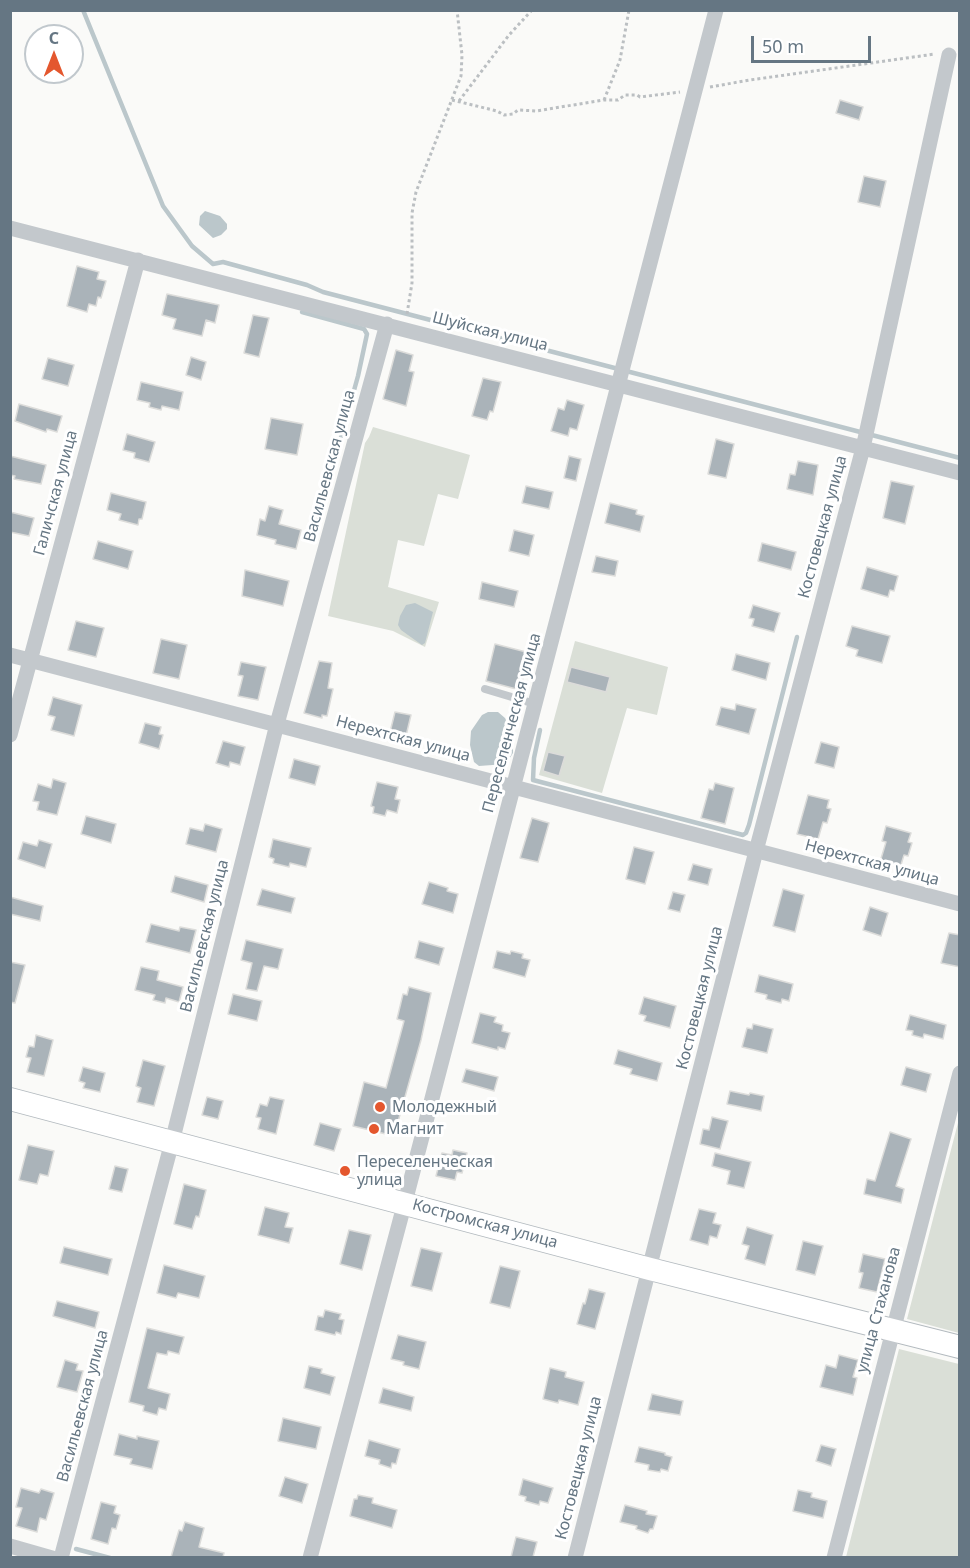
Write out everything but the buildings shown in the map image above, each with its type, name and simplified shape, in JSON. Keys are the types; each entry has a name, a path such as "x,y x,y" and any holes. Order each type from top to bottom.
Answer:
{"street":[{"name":"Переселенческая улица","path":"310,1557 514,788 716,10"},
{"name":"Костовецкая улица","path":"575,1557 756,851 865,439 949,55"},
{"name":"Шуйская улица","path":"10,228 387,324 621,375 865,439 960,473"},
{"name":"Галичская улица","path":"10,735 138,260"},
{"name":"Васильевская улица","path":"61,1557 172,1142 277,724 387,324"},
{"name":"Нерехтская улица","path":"10,655 960,904"},
{"name":"улица Стаханова","path":"834,1557 960,1073"},
{"name":"Костромская улица","path":"10,1099 405,1202 650,1269 960,1347"},
{"path":"10,1546 52,1557"}],"lane":[{"path":"485,689 536,704"}],"path":[{"path":"408,309 412,283 412,213 416,192 461,76 462,55 457,10"},
{"path":"459,102 509,35 532,10"},
{"path":"604,100 620,60 629,10"}],"shaded area":[{"path":"205,211 220,216 227,224 227,229 221,235 213,238 199,225 200,216"},
{"path":"373,427 470,455 458,499 438,494 424,546 398,540 388,587 439,602 425,647 393,631 328,616 365,443"},
{"path":"415,603 433,612 425,643 422,645 401,630 398,625 406,605"},
{"path":"575,641 668,667 657,715 627,708 602,793 539,775"},
{"path":"488,712 498,712 505,718 513,735 513,753 506,764 479,766 474,762 470,745 471,731 482,715"},
{"path":"959,1119 960,1333 907,1319"},
{"path":"899,1349 959,1364 959,1557 846,1557"}],"waterway":[{"path":"83,10 163,206 192,246 213,264 223,262 307,285 323,292 960,458"},
{"path":"302,312 364,329 367,334 358,376 316,527"},
{"path":"540,730 534,758 533,780 743,835 749,825 797,637"},
{"path":"76,1549 110,1558"}],"place":[{"name":"Молодежный","path":"380,1107"},
{"name":"Магнит","path":"374,1129"},
{"name":"Переселенческая улица","path":"345,1171"}]}
